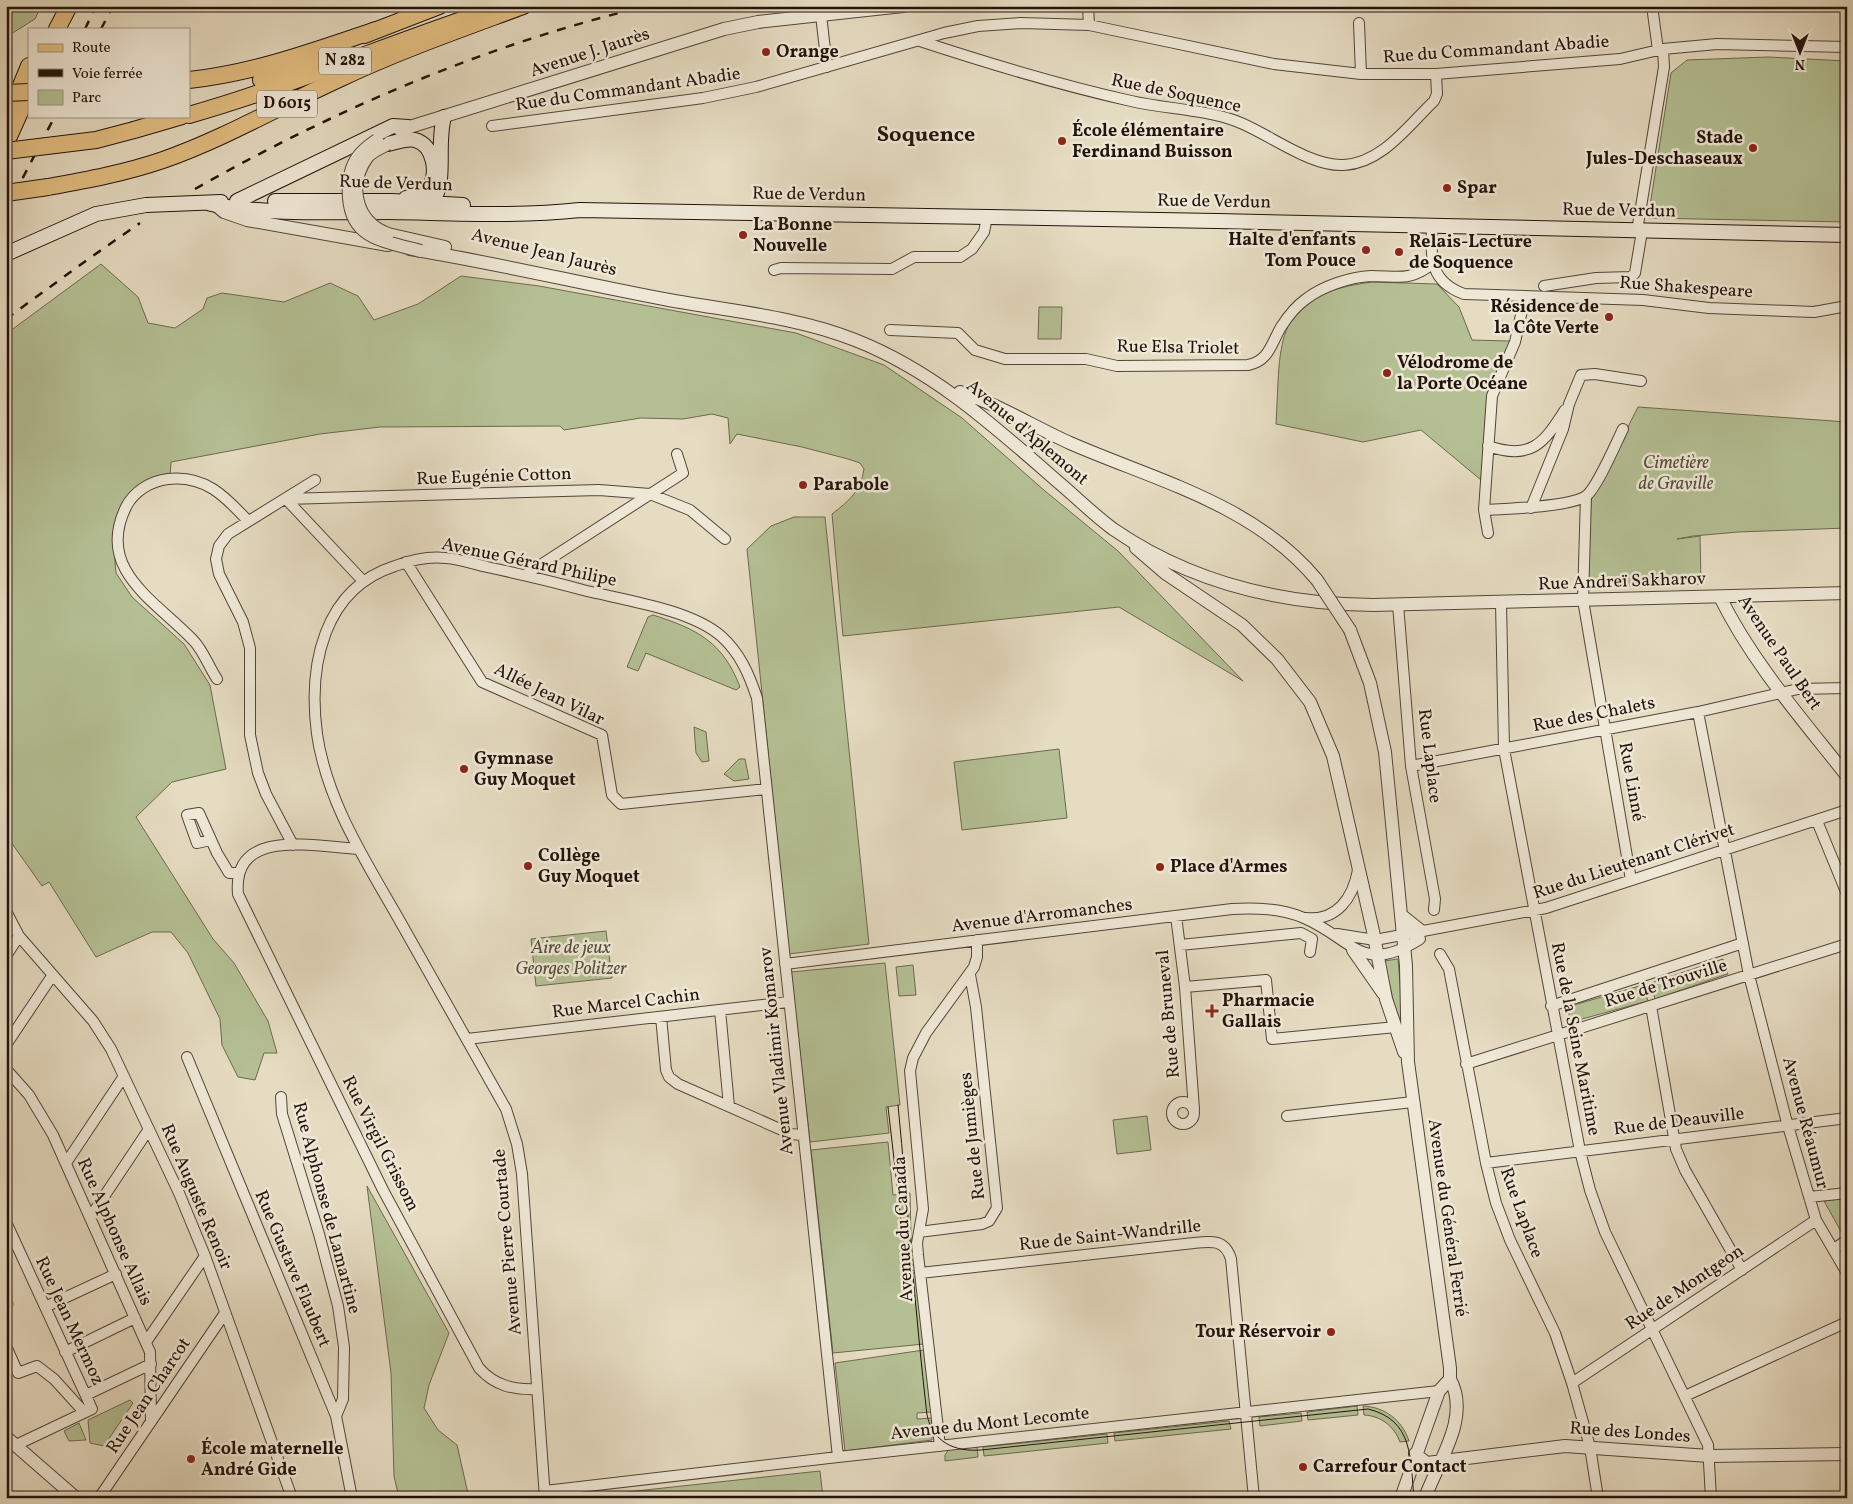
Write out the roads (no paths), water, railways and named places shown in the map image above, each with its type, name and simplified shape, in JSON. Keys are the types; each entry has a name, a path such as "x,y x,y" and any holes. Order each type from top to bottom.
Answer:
{"main road":[{"path":"47,28 58,6"},
{"path":"58,28 70,6"},
{"name":"D 6015","path":"190,80 217,77 275,64 376,30 438,6"},
{"name":"N 282","path":"190,114 230,103 502,6"},
{"name":"D 6015","path":"6,193 95,179 164,160 228,132 340,78 444,35 522,6"},
{"name":"N 282","path":"190,108 302,64 376,30"},
{"path":"6,113 15,100 28,68"},
{"path":"6,93 28,92"},
{"path":"6,143 28,94"},
{"path":"409,212 426,206 437,194 440,183 440,135 444,117"},
{"path":"134,130 164,118"},
{"path":"6,151 87,141 175,118"},
{"path":"237,201 393,126 408,127"},
{"path":"382,142 414,140 424,144 431,152 432,180 428,188 423,193 392,200"},
{"path":"440,183 451,198 476,206"},
{"name":"Rue de Verdun","path":"213,204 237,201 392,200 476,206 565,207 580,210"},
{"name":"Rue de Verdun","path":"6,254 96,214 146,204 213,204 298,211 580,210 1432,225 1847,235"}],"street":[{"name":"Avenue J. Jaurès","path":"408,127 724,29 758,22 903,6"},
{"path":"1088,6 1089,25"},
{"path":"1544,286 1596,278 1631,277 1635,273 1664,67 1652,6"},
{"path":"821,15 827,67"},
{"name":"Rue du Commandant Abadie","path":"492,126 704,98 756,87 978,26 1021,23 1089,25 1274,64 1361,74 1436,74 1620,58 1660,49 1717,44 1755,43 1847,48"},
{"path":"1359,23 1361,74"},
{"name":"Rue de Soquence","path":"920,41 1041,80 1133,102 1235,121 1315,160 1341,165 1367,160 1380,153 1434,100 1437,94 1436,74"},
{"path":"408,127 358,154 351,169 348,198 349,211 355,222 374,238 420,251"},
{"name":"Avenue Jean Jaurès","path":"382,142 370,154 357,178 359,207 366,220 376,229 388,234 627,291"},
{"path":"213,204 224,212 247,220 420,251"},
{"path":"774,270 781,268 892,269 914,257 960,257 972,249 984,232 987,217"},
{"path":"1432,225 1432,264"},
{"name":"Avenue Jean Jaurès","path":"420,251 444,254 627,291"},
{"name":"Rue Shakespeare","path":"1432,264 1444,284 1454,290 1476,296 1643,300 1709,308 1805,311 1847,306"},
{"name":"Rue Elsa Triolet","path":"890,330 958,333 975,350 1005,359 1086,359 1117,366 1248,365 1258,363 1264,358 1282,326 1295,308 1312,295 1358,278 1412,276 1432,264"},
{"name":"Avenue d'Aplemont","path":"627,291 769,318 854,339 917,369 946,387 973,408 1113,529 1182,568 1228,585 1270,596 1325,604 1398,604"},
{"path":"1488,533 1484,510 1492,396 1515,342 1523,306 1523,297"},
{"path":"1488,446 1513,452 1533,448 1542,443 1568,404 1578,380 1586,374 1641,381"},
{"path":"946,387 965,393 1071,443 1227,508 1272,537 1302,562 1317,580 1350,630 1370,683 1383,744 1406,966 1408,1062"},
{"path":"1531,508 1563,429 1568,404"},
{"path":"1484,510 1531,508 1575,500 1586,496 1595,483 1623,429"},
{"path":"525,575 683,473 677,454"},
{"path":"217,679 194,642 135,585 121,562 117,539 120,520 129,502 142,489 160,480 184,477 205,483 228,500 248,521"},
{"path":"293,845 258,773 250,735 250,648 243,622 219,574 216,559 219,546 228,534 315,480"},
{"name":"Rue Eugénie Cotton","path":"286,499 599,490 650,494 690,510 725,538"},
{"name":"Rue Linné","path":"1586,496 1583,600 1631,880"},
{"path":"286,499 363,580"},
{"path":"1113,529 1165,573 1242,626 1290,675 1310,702 1333,756 1375,940 1386,999 1408,1062"},
{"name":"Avenue Gérard Philipe","path":"359,849 336,801 325,771 317,733 315,695 319,653 328,626 343,600 363,580 382,570 406,562 446,558 525,575 687,616 721,636 732,648"},
{"name":"Allée Jean Vilar","path":"406,562 482,682 602,735 612,795 621,804 766,789"},
{"name":"Rue Andreï Sakharov","path":"1398,604 1501,603 1847,592"},
{"name":"Avenue Paul Bert","path":"1720,596 1731,620 1782,693 1847,776"},
{"name":"Rue de la Seine Maritime","path":"1501,603 1504,749 1580,1151 1590,1190 1605,1232 1708,1445 1712,1498"},
{"name":"Rue Laplace","path":"1398,604 1411,766 1435,899 1434,910"},
{"name":"Avenue Vladimir Komarov","path":"732,648 742,660 757,698 802,1135 838,1457"},
{"name":"Rue des Chalets","path":"1411,766 1698,712 1798,689 1847,688"},
{"name":"Avenue Réaumur","path":"1698,712 1749,975 1788,1125 1816,1220 1847,1273"},
{"name":"Rue du Lieutenant Clérivet","path":"1375,940 1403,934 1423,934 1534,911 1847,810"},
{"path":"1817,821 1847,894"},
{"path":"211,840 229,873 238,873 249,855 264,847 293,845 359,849"},
{"name":"Avenue Pierre Courtade","path":"359,849 506,1109 517,1144 522,1174 545,1494"},
{"name":"Avenue d'Arromanches","path":"785,964 1254,908 1317,919 1333,914 1344,904 1355,887 1358,866"},
{"name":"Rue Virgil Grissom","path":"238,873 238,894 256,932 383,1190 479,1368 487,1377 500,1384 519,1389 537,1389"},
{"name":"Rue Auguste Renoir","path":"6,911 19,936 93,1021 111,1049 150,1129 205,1256 292,1498"},
{"path":"1401,915 1423,934 1406,966"},
{"name":"Rue de Bruneval","path":"1176,916 1185,987 1194,1109"},
{"name":"Avenue d'Arromanches","path":"1303,918 1333,933 1353,950 1378,955"},
{"path":"1180,945 1301,933 1312,939 1310,952"},
{"name":"Avenue d'Arromanches","path":"1333,933 1375,940"},
{"name":"Rue du Lieutenant Clérivet","path":"1378,955 1404,950 1423,934"},
{"path":"6,956 19,936"},
{"name":"Avenue du Canada","path":"940,1446 917,1243 923,1209 910,1071 926,1033 970,974 977,957 977,940"},
{"name":"Rue de Trouville","path":"1552,1006 1743,943"},
{"name":"Rue de Trouville","path":"1466,1064 1847,944"},
{"path":"1353,950 1386,999"},
{"name":"Rue Laplace","path":"1440,954 1449,969 1466,1064 1496,1203 1507,1233 1555,1333 1590,1446 1598,1498"},
{"name":"Rue de Jumièges","path":"919,1232 982,1224 989,1221 997,1208 976,1007 970,974"},
{"path":"6,1045 52,976"},
{"path":"1185,987 1266,980 1272,1039 1396,1027"},
{"name":"Rue Marcel Cachin","path":"467,1039 788,1002"},
{"path":"1651,1006 1674,1139 1685,1170 1742,1270"},
{"path":"720,1010 729,1106"},
{"path":"661,1017 666,1070 669,1077 678,1084 791,1134 802,1135"},
{"name":"Rue Gustave Flaubert","path":"187,1057 336,1416 352,1498"},
{"name":"Avenue du Général Ferrié","path":"1408,1062 1438,1268 1450,1368 1458,1411 1441,1462 1425,1498"},
{"name":"Rue Alphonse Allais","path":"6,1069 29,1095 66,1163 146,1342 150,1352 151,1364 151,1422"},
{"path":"66,1163 124,1076"},
{"name":"Rue Alphonse de Lamartine","path":"280,1097 282,1114 317,1228 338,1306 344,1347 343,1398 336,1416"},
{"path":"1287,1116 1413,1102"},
{"name":"Rue de Deauville","path":"1486,1163 1847,1118"},
{"path":"91,1216 150,1129"},
{"path":"1809,1197 1847,1193"},
{"name":"Rue de Montgeon","path":"1572,1383 1816,1220"},
{"name":"Rue Jean Mermoz","path":"6,1222 92,1409 10,1441"},
{"path":"1834,1249 1847,1240"},
{"name":"Rue de Saint-Wandrille","path":"920,1273 1217,1242 1228,1250 1230,1259 1254,1498"},
{"path":"146,1342 205,1256"},
{"path":"45,1307 116,1274"},
{"name":"Rue Jean Charcot","path":"99,1498 225,1313"},
{"path":"65,1352 135,1318"},
{"path":"1685,1396 1847,1322"},
{"path":"6,1346 18,1374 37,1366 54,1379 84,1412"},
{"path":"86,1395 151,1364"},
{"path":"1401,1498 1415,1454 1440,1391 1453,1385"},
{"name":"Avenue du Mont Lecomte","path":"545,1494 838,1457 1440,1391"},
{"path":"10,1441 76,1498"},
{"name":"Rue des Londes","path":"1415,1454 1427,1463 1565,1446 1590,1446 1709,1456 1847,1454"}],"tram line":[{"path":"898,1105 927,1415 934,1432 946,1443 962,1449 981,1450 1368,1409 1383,1414 1394,1422 1402,1432 1410,1456 1414,1498"},
{"path":"888,1107 904,1246"}],"railway":[{"path":"85,28 96,6"},
{"path":"102,28 113,6"},
{"path":"195,189 249,159 415,81 529,39 647,6"},
{"path":"6,210 54,118"},
{"path":"6,319 140,223"}],"place":[{"name":"Orange","path":"766,52"},
{"name":"École élémentaire Ferdinand Buisson","path":"1062,141"},
{"name":"Stade Jules-Deschaseaux","path":"1753,148"},
{"name":"Spar","path":"1447,188"},
{"name":"La Bonne Nouvelle","path":"743,235"},
{"name":"Halte d'enfants Tom Pouce","path":"1366,250"},
{"name":"Relais-Lecture de Soquence","path":"1399,252"},
{"name":"Résidence de la Côte Verte","path":"1609,317"},
{"name":"Vélodrome de la Porte Océane","path":"1387,373"},
{"name":"Parabole","path":"803,485"},
{"name":"Gymnase Guy Moquet","path":"464,769"},
{"name":"Collège Guy Moquet","path":"528,866"},
{"name":"Place d'Armes","path":"1160,867"},
{"name":"Pharmacie Gallais","path":"1212,1011"},
{"name":"Tour Réservoir","path":"1331,1332"},
{"name":"École maternelle André Gide","path":"191,1459"},
{"name":"Carrefour Contact","path":"1303,1467"}],"district":[{"name":"Soquence","path":"926,135"}],"park label":[{"name":"Cimetière de Graville","path":"1676,473"},
{"name":"Aire de jeux Georges Politzer","path":"571,958"}]}
